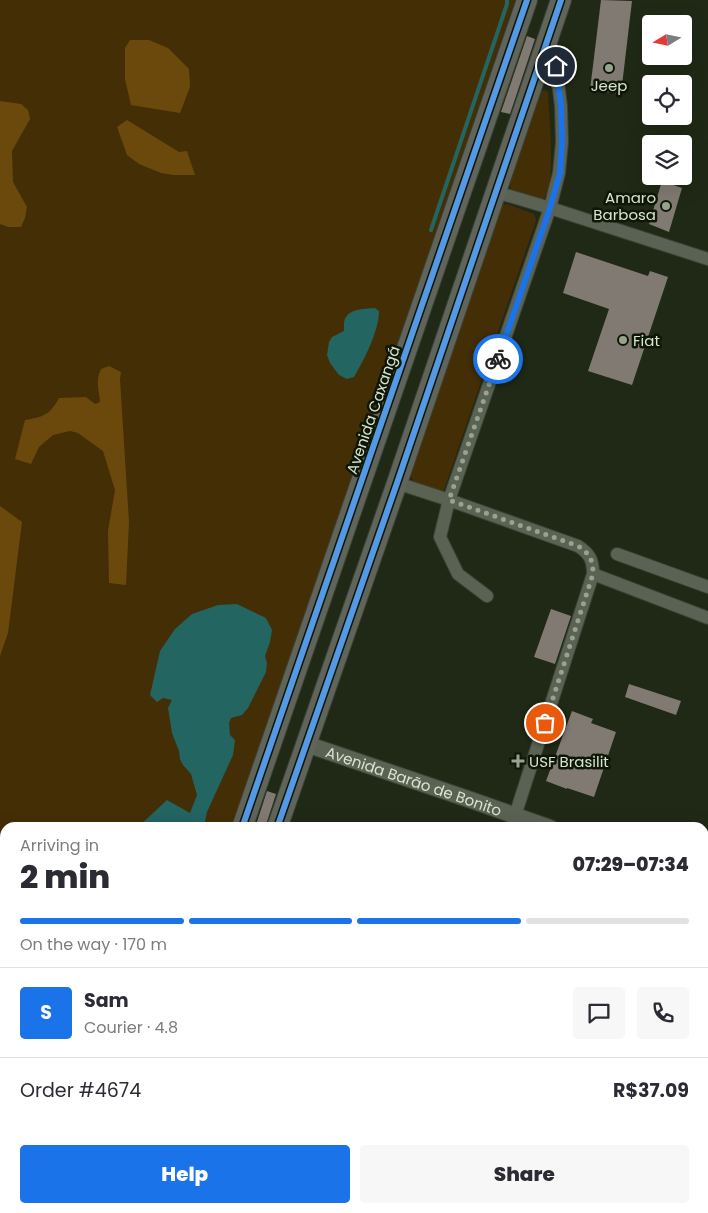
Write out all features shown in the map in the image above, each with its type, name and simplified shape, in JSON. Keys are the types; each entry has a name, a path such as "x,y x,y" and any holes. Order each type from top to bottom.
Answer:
{"main road":[{"name":"Avenida Caxangá","path":"244,822 527,0"},
{"path":"279,822 561,0"}],"street":[{"path":"487,596 458,574 440,537 449,500 550,208 560,173 562,142 561,106 556,66 549,36"},
{"path":"496,192 708,260"},
{"path":"396,483 578,546 588,553 591,558 593,574 513,822"},
{"path":"617,554 708,587"},
{"path":"593,574 708,618"},
{"name":"Avenida Barão de Bonito","path":"306,744 471,800 513,822"}],"shaded area":[{"path":"0,0 515,0 235,822 0,822"},
{"path":"130,40 149,40 168,48 189,69 190,87 180,113 131,105 125,79 125,48"},
{"path":"545,90 548,92 550,116 551,163 548,189 545,197 538,201 511,191 510,182 540,93"},
{"path":"0,101 21,104 28,110 30,119 12,151 13,182 27,207 21,227 8,227 0,224"},
{"path":"127,120 179,152 187,151 195,175 161,173 139,164 127,155 117,127"},
{"path":"507,204 534,214 535,224 443,493 414,483 410,473 501,208"},
{"path":"109,366 121,372 129,522 126,585 109,583 108,531 115,490 103,451 78,433 70,431 53,435 39,447 31,464 15,459 25,420 37,418 49,412 59,398 86,397 95,404 100,402 99,374 101,369"},
{"path":"0,506 22,522 8,633 0,656"}],"water":[{"path":"375,308 379,311 378,319 370,345 354,377 347,379 339,375 330,363 327,355 329,342 332,337 344,331 345,318 348,314 356,310"},
{"path":"237,604 266,618 272,630 265,656 267,663 266,672 248,708 242,715 231,718 229,723 230,735 235,740 233,755 207,812 205,822 143,822 167,800 190,813 197,795 191,774 180,759 172,733 168,708 172,700 163,698 157,702 150,695 160,651 175,629 192,614 218,605"}],"building":[{"path":"601,0 632,1 621,94 590,90"},
{"path":"527,36 535,39 510,114 501,112"},
{"name":"Amaro Barbosa","path":"661,185 673,185 682,188 669,232 649,224"},
{"name":"Fiat","path":"576,252 648,276 650,271 668,277 632,385 588,371 609,309 563,293"},
{"path":"551,609 571,616 555,664 534,657"},
{"path":"629,684 681,701 676,715 625,697"},
{"path":"572,711 593,719 591,723 616,732 594,797 546,781"},
{"path":"267,791 276,794 267,822 257,822"}],"waterway":[{"path":"431,230 507,0"}],"cycle path":[{"path":"244,822 527,0"},
{"path":"279,822 397,483 561,0"}],"way so far":[{"path":"498,359 449,500 578,546 588,553 593,564 593,574 545,723"}],"place":[{"name":"Jeep","path":"609,68"},
{"name":"Amaro Barbosa","path":"666,206"},
{"name":"Fiat","path":"623,340"},
{"name":"USF Brasilit","path":"518,761"}],"route":[{"path":"498,359 550,208 560,173 562,142 561,106 556,66"}]}
